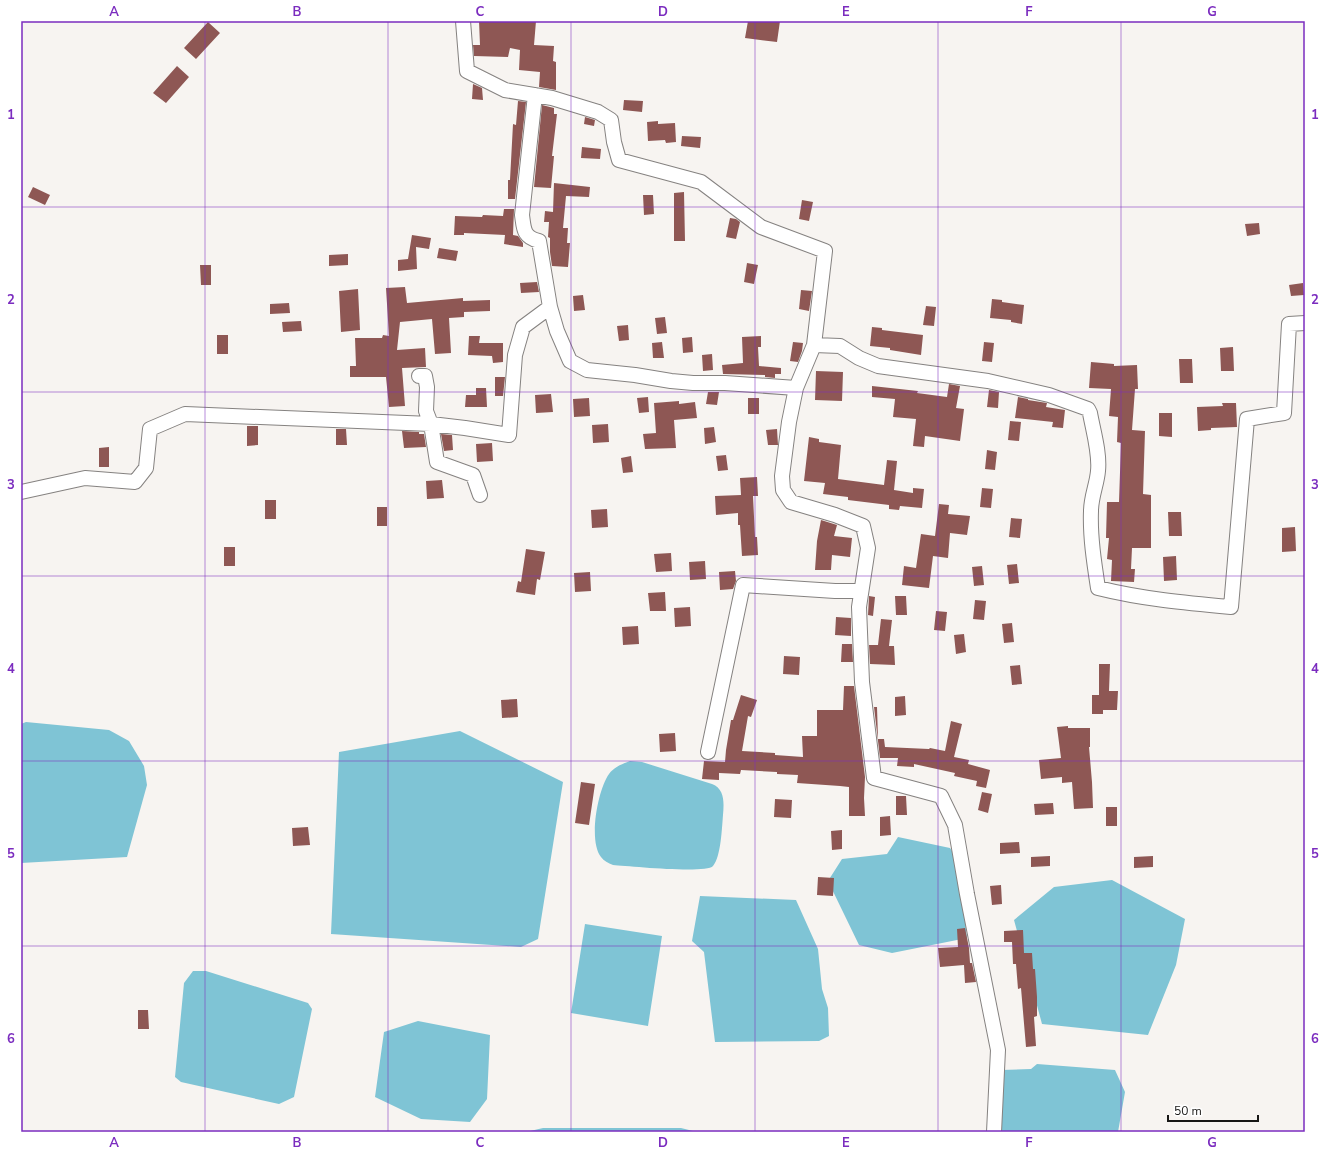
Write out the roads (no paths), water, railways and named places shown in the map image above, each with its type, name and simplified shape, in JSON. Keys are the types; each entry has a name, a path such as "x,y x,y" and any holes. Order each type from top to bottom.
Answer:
{"street":[{"path":"463,21 467,71 505,90 552,98 598,112 611,120 614,142 619,160 701,182 761,227 824,251 814,345 796,388 789,422 782,476 783,490 791,502 835,515 863,526 868,548 858,607 862,682 874,778 941,796 955,825 998,1050 994,1132"},
{"path":"535,95 522,215 524,232 532,239 539,241 550,307 557,331 570,361 587,370 635,375 685,383 725,383 796,388"},
{"path":"21,492 85,478 135,482 146,468 150,429 185,414 431,424 509,435 515,355 523,326 550,307"},
{"path":"814,345 840,346 859,358 878,366 988,381 1049,395 1088,409 1092,420 1098,471 1093,491 1091,510 1093,557 1098,588 1164,601 1231,607 1247,419 1284,413 1289,324 1305,323"},
{"path":"419,376 425,376 427,387 426,411 431,424 437,462 473,475 480,495"},
{"path":"708,752 743,585 835,591 861,591"}],"water":[{"path":"26,722 109,730 129,741 144,766 147,785 127,857 21,863 21,724"},
{"path":"460,731 563,782 538,939 521,947 331,934 339,752"},
{"path":"630,761 642,762 712,784 719,789 723,797 722,827 718,856 713,866 697,869 666,869 613,865 603,860 597,849 595,839 596,815 601,791 605,781 613,769"},
{"path":"898,837 950,848 958,860 967,938 892,953 859,945 828,881 842,859 887,854"},
{"path":"1112,880 1185,919 1176,965 1148,1035 1042,1024 1014,920 1054,887"},
{"path":"700,896 796,900 818,949 822,989 828,1008 829,1036 819,1041 715,1042 704,952 692,941"},
{"path":"585,924 662,936 648,1026 571,1013"},
{"path":"193,971 206,971 308,1003 312,1009 294,1097 279,1104 181,1082 175,1077 184,983"},
{"path":"418,1021 490,1035 487,1099 470,1122 421,1119 375,1097 384,1032"},
{"path":"1037,1064 1115,1070 1125,1092 1118,1132 1001,1132 1001,1070 1031,1069"},
{"path":"543,1128 681,1128 697,1132 526,1132"}]}
